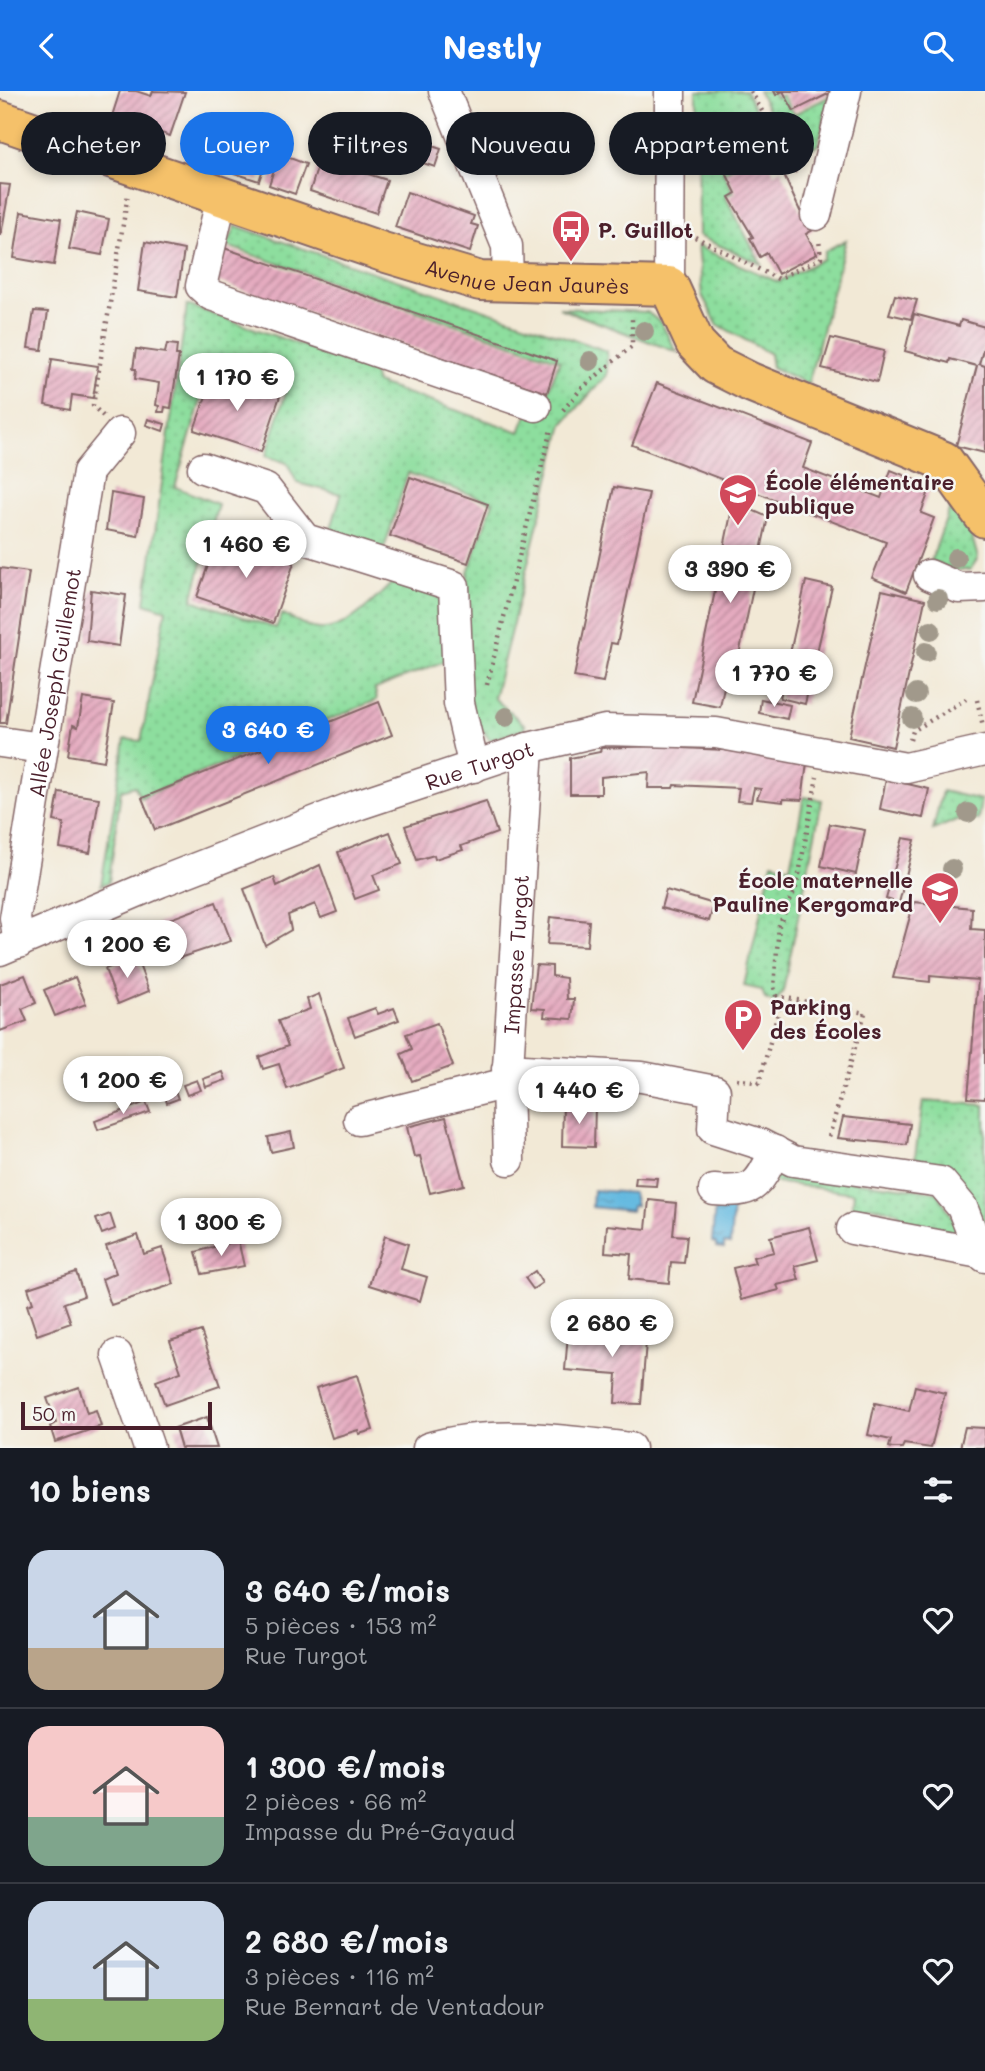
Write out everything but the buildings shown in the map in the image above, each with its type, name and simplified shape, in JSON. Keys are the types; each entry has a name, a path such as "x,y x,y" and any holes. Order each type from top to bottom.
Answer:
{"main road":[{"name":"Avenue Jean Jaurès","path":"0,120 21,127"},
{"name":"Avenue Jean Jaurès","path":"159,175 383,252 481,281 584,281 669,286"},
{"path":"669,286 695,343 716,365 750,382 944,461 985,518"}],"street":[{"path":"444,91 507,246 508,282"},
{"path":"669,286 670,91"},
{"path":"816,215 846,91"},
{"path":"222,196 201,286 211,295 550,414"},
{"name":"Allée Joseph Guillemot","path":"9,946 88,472 120,433"},
{"path":"203,468 266,489 305,539 454,586 459,703 474,767"},
{"path":"929,575 959,588 985,587"},
{"name":"Rue Turgot","path":"9,946 160,882 360,804 528,748 605,730 716,733 900,767 985,750"},
{"path":"0,742 42,748"},
{"name":"Impasse Turgot","path":"509,1160 507,1076 528,748"},
{"path":"359,1120 507,1076 642,1077 715,1091 713,1129 775,1151 793,1161 941,1182 962,1207 983,1255"},
{"path":"714,1190 741,1192 759,1184 775,1151"},
{"path":"852,1230 983,1255"},
{"path":"117,1355 149,1448"},
{"path":"428,1448 462,1439 567,1440 630,1448"}],"path":[{"path":"751,91 795,171 825,177"},
{"path":"120,433 93,406 131,175"},
{"path":"691,236 778,279 821,258 816,215"},
{"path":"486,689 550,414 632,346 632,309"},
{"path":"900,767 914,731 966,699"},
{"path":"977,700 985,737"},
{"path":"732,1078 759,1083 779,1009 776,996 779,925 797,885 820,766"},
{"path":"776,996 865,1013 827,1145"}],"green space":[{"path":"697,91 746,91 757,112 697,112"},
{"path":"758,91 772,91 776,98 782,95 793,112 770,112"},
{"path":"830,96 818,145 814,147 814,112 798,112"},
{"path":"698,175 724,175 733,192 725,196 761,264 698,236"},
{"path":"236,226 607,351 607,375 563,424 494,698 525,725 524,729 490,740 470,714 466,661 468,572 493,502 408,473 383,552 330,533 341,494 297,483 287,463 266,456 286,392 211,366 175,487 218,504 192,600 276,628 282,614 309,627 324,629 335,627 357,615 393,582 446,599 447,660 375,689 377,700 140,798 135,786 121,790 109,882 101,885 125,739 141,741 166,610 145,603 187,305 372,370 376,383 520,432 526,417 544,402 560,360 227,246"},
{"path":"846,240 808,384 772,367 770,354 717,324 702,295 697,246 778,282 823,259 825,251"},
{"path":"559,308 647,312 661,323 677,352"},
{"path":"953,499 969,526 978,558 970,570 953,570 931,561"},
{"path":"942,791 981,800 978,820 959,819 933,830"},
{"path":"804,797 822,800 783,991 775,1003 765,999 762,990 744,986 772,862 790,867"},
{"path":"923,1101 985,1105 985,1228 955,1178 915,1157"},
{"path":"774,1171 937,1192 967,1241 902,1231 899,1212 870,1206 852,1211 854,1193 773,1182"}],"water":[{"path":"593,1190 633,1193 636,1206 632,1206 631,1211 592,1207"},
{"path":"715,1205 733,1207 730,1244 724,1243 724,1248 716,1247 716,1243 712,1242"}],"place":[{"name":"P. Guillot","path":"571,263"},
{"name":"École élémentaire publique","path":"738,527"},
{"name":"École maternelle Pauline Kergomard","path":"940,925"},
{"name":"Parking des Écoles","path":"743,1052"}]}
